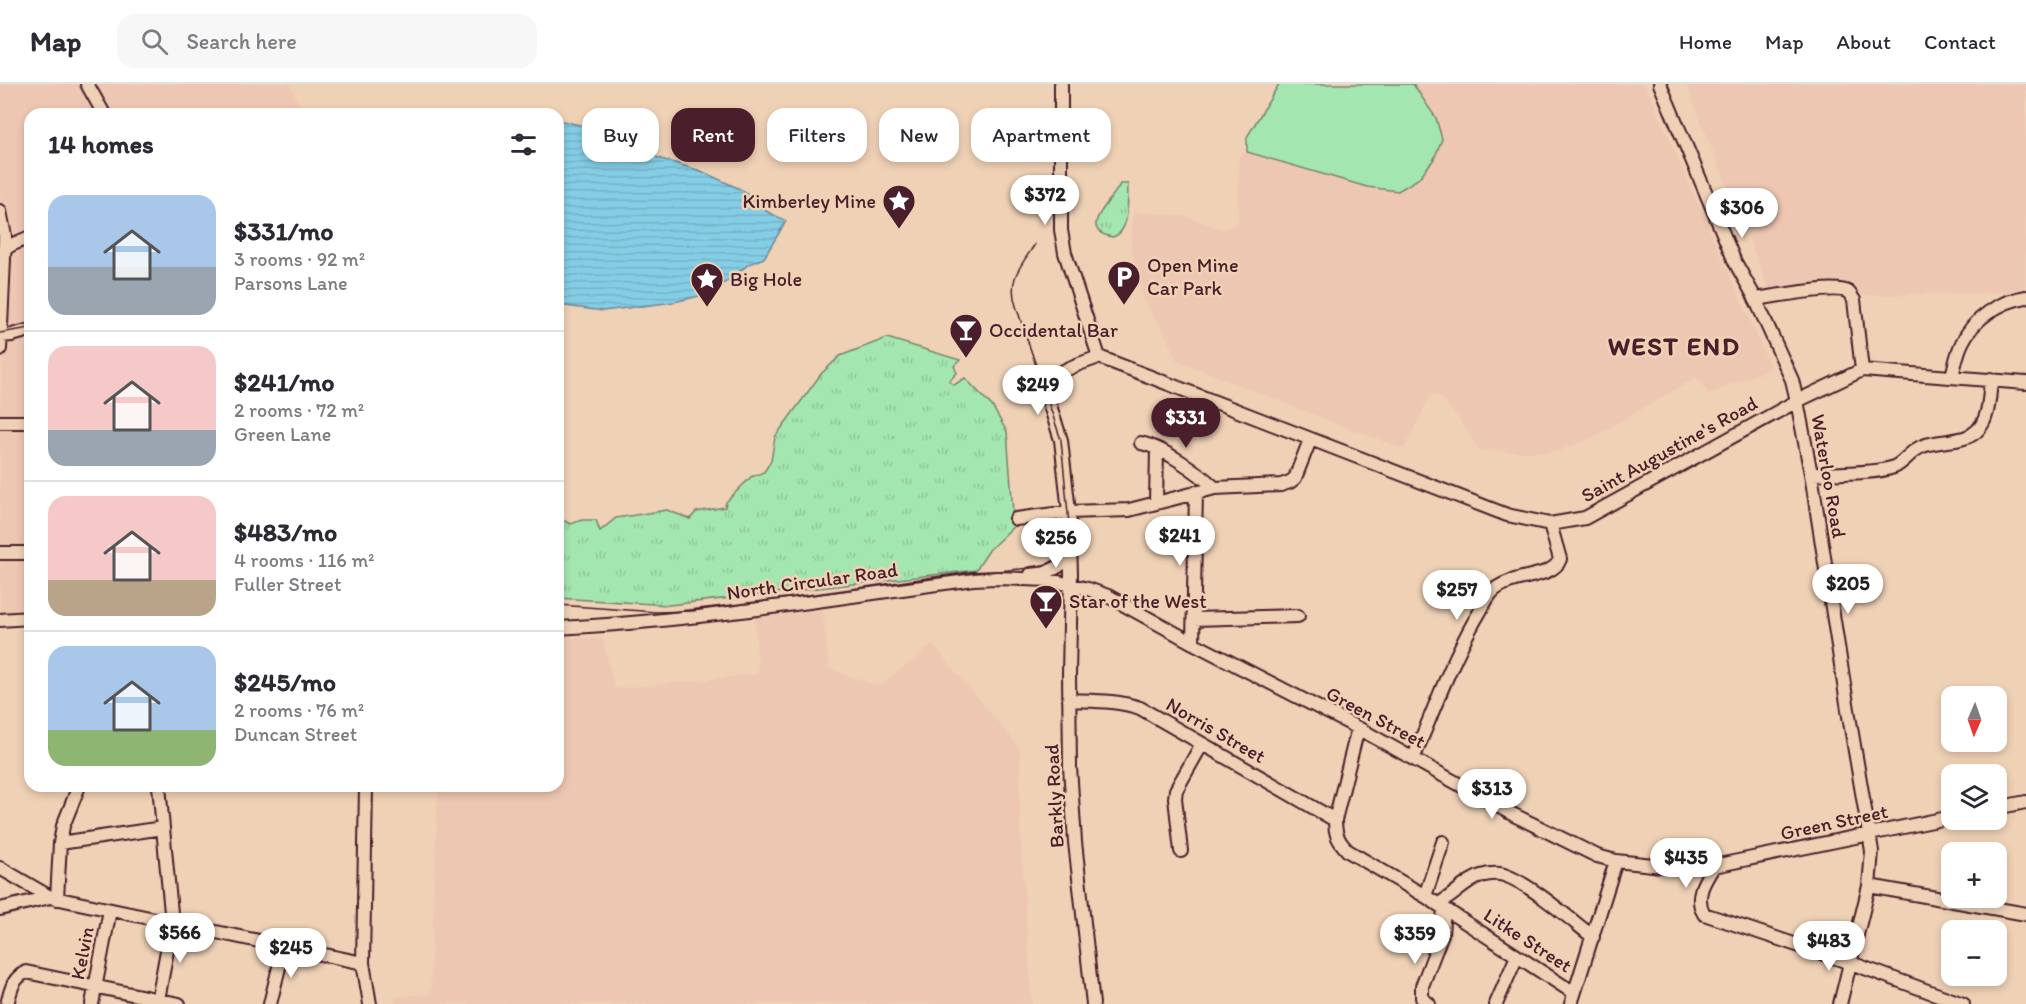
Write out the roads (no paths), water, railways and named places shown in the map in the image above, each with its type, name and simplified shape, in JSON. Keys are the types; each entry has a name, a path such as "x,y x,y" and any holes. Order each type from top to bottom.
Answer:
{"street":[{"path":"87,84 101,108"},
{"path":"1061,84 1061,230 1065,253 1099,357"},
{"name":"Waterloo Road","path":"1660,84 1735,262 1755,299 1792,380 1797,401 1811,474 1873,858 1869,886 1840,1004"},
{"path":"0,211 4,225 1,250 0,349"},
{"path":"1,250 24,240"},
{"path":"1755,299 1801,292 1840,290 1847,292 1854,300 1862,370"},
{"path":"1952,376 1961,345 1977,321 1996,308 2017,298 2026,297"},
{"path":"1,336 24,332"},
{"name":"Saint Augustine's Road","path":"1099,357 1507,515 1550,524 1585,518 1797,401 1862,370 2026,383"},
{"name":"Barkly Road","path":"1093,1004 1075,842 1069,700 1071,553 1069,512 1061,440 1047,390 1049,382 1060,373 1099,357"},
{"path":"1811,474 1893,468 1916,449 1926,444 1966,438 1987,416 1991,379"},
{"path":"0,422 24,422"},
{"path":"1016,519 1069,512 1129,510 1215,488 1281,485 1295,478 1310,440"},
{"path":"1141,443 1157,449 1198,473 1215,488"},
{"path":"1156,502 1157,449"},
{"path":"1193,643 1196,492"},
{"path":"1413,759 1451,667 1492,592 1513,580 1548,572 1558,564 1560,559 1550,524"},
{"path":"0,553 24,552"},
{"path":"994,578 1051,571 1059,568 1071,553"},
{"name":"North Circular Road","path":"564,628 619,625 725,613 994,578 1037,579 1071,584"},
{"name":"Green Street","path":"1071,584 1108,596 1193,643 1358,728 1514,815 1597,856 1616,861 1662,866 1714,866 1941,819"},
{"path":"1194,618 1298,616"},
{"path":"0,620 24,618"},
{"name":"Norris Street","path":"1069,700 1125,703 1140,708 1335,820"},
{"path":"1335,820 1358,728"},
{"path":"1181,851 1176,790 1202,744"},
{"path":"54,898 63,826 77,792"},
{"path":"158,1000 172,923 160,792"},
{"path":"366,792 363,963 370,1004"},
{"path":"2007,806 2026,802"},
{"name":"Litke Street","path":"1335,820 1335,831 1339,842 1348,851 1425,896 1517,956 1572,999"},
{"path":"60,843 163,828"},
{"path":"1425,896 1443,842"},
{"path":"1572,999 1616,861"},
{"path":"1714,866 1699,896 1700,907 1704,914 1851,963 1963,1004"},
{"path":"0,868 54,898 363,963"},
{"path":"1429,1004 1422,998 1422,986 1442,934 1441,906 1474,879 1492,873 1503,874 1524,885 1593,937"},
{"path":"1869,886 2026,914"},
{"path":"0,909 54,898"},
{"name":"Kelvin","path":"92,1004 110,910"},
{"path":"270,1004 284,947"},
{"path":"1496,1004 1517,956"},
{"path":"7,1004 13,983 18,976 26,972 179,1004"}],"water":[{"path":"564,121 582,125 582,162 659,162 659,158 701,171 742,190 766,211 786,221 764,258 749,264 726,282 699,296 674,302 603,311 564,306"}],"tram line":[{"path":"564,605 656,612 692,611 976,573 1042,567 1061,558 1068,545 1069,524 1061,440 1016,306 1013,288 1020,266 1035,244"},
{"path":"0,333 24,329"}],"place":[{"name":"Kimberley Mine","path":"899,230"},
{"name":"Open Mine Car Park","path":"1124,306"},
{"name":"Big Hole","path":"707,308"},
{"name":"Occidental Bar","path":"966,359"},
{"name":"Star of the West","path":"1046,630"}],"district":[{"name":"WEST END","path":"1674,346"}]}
